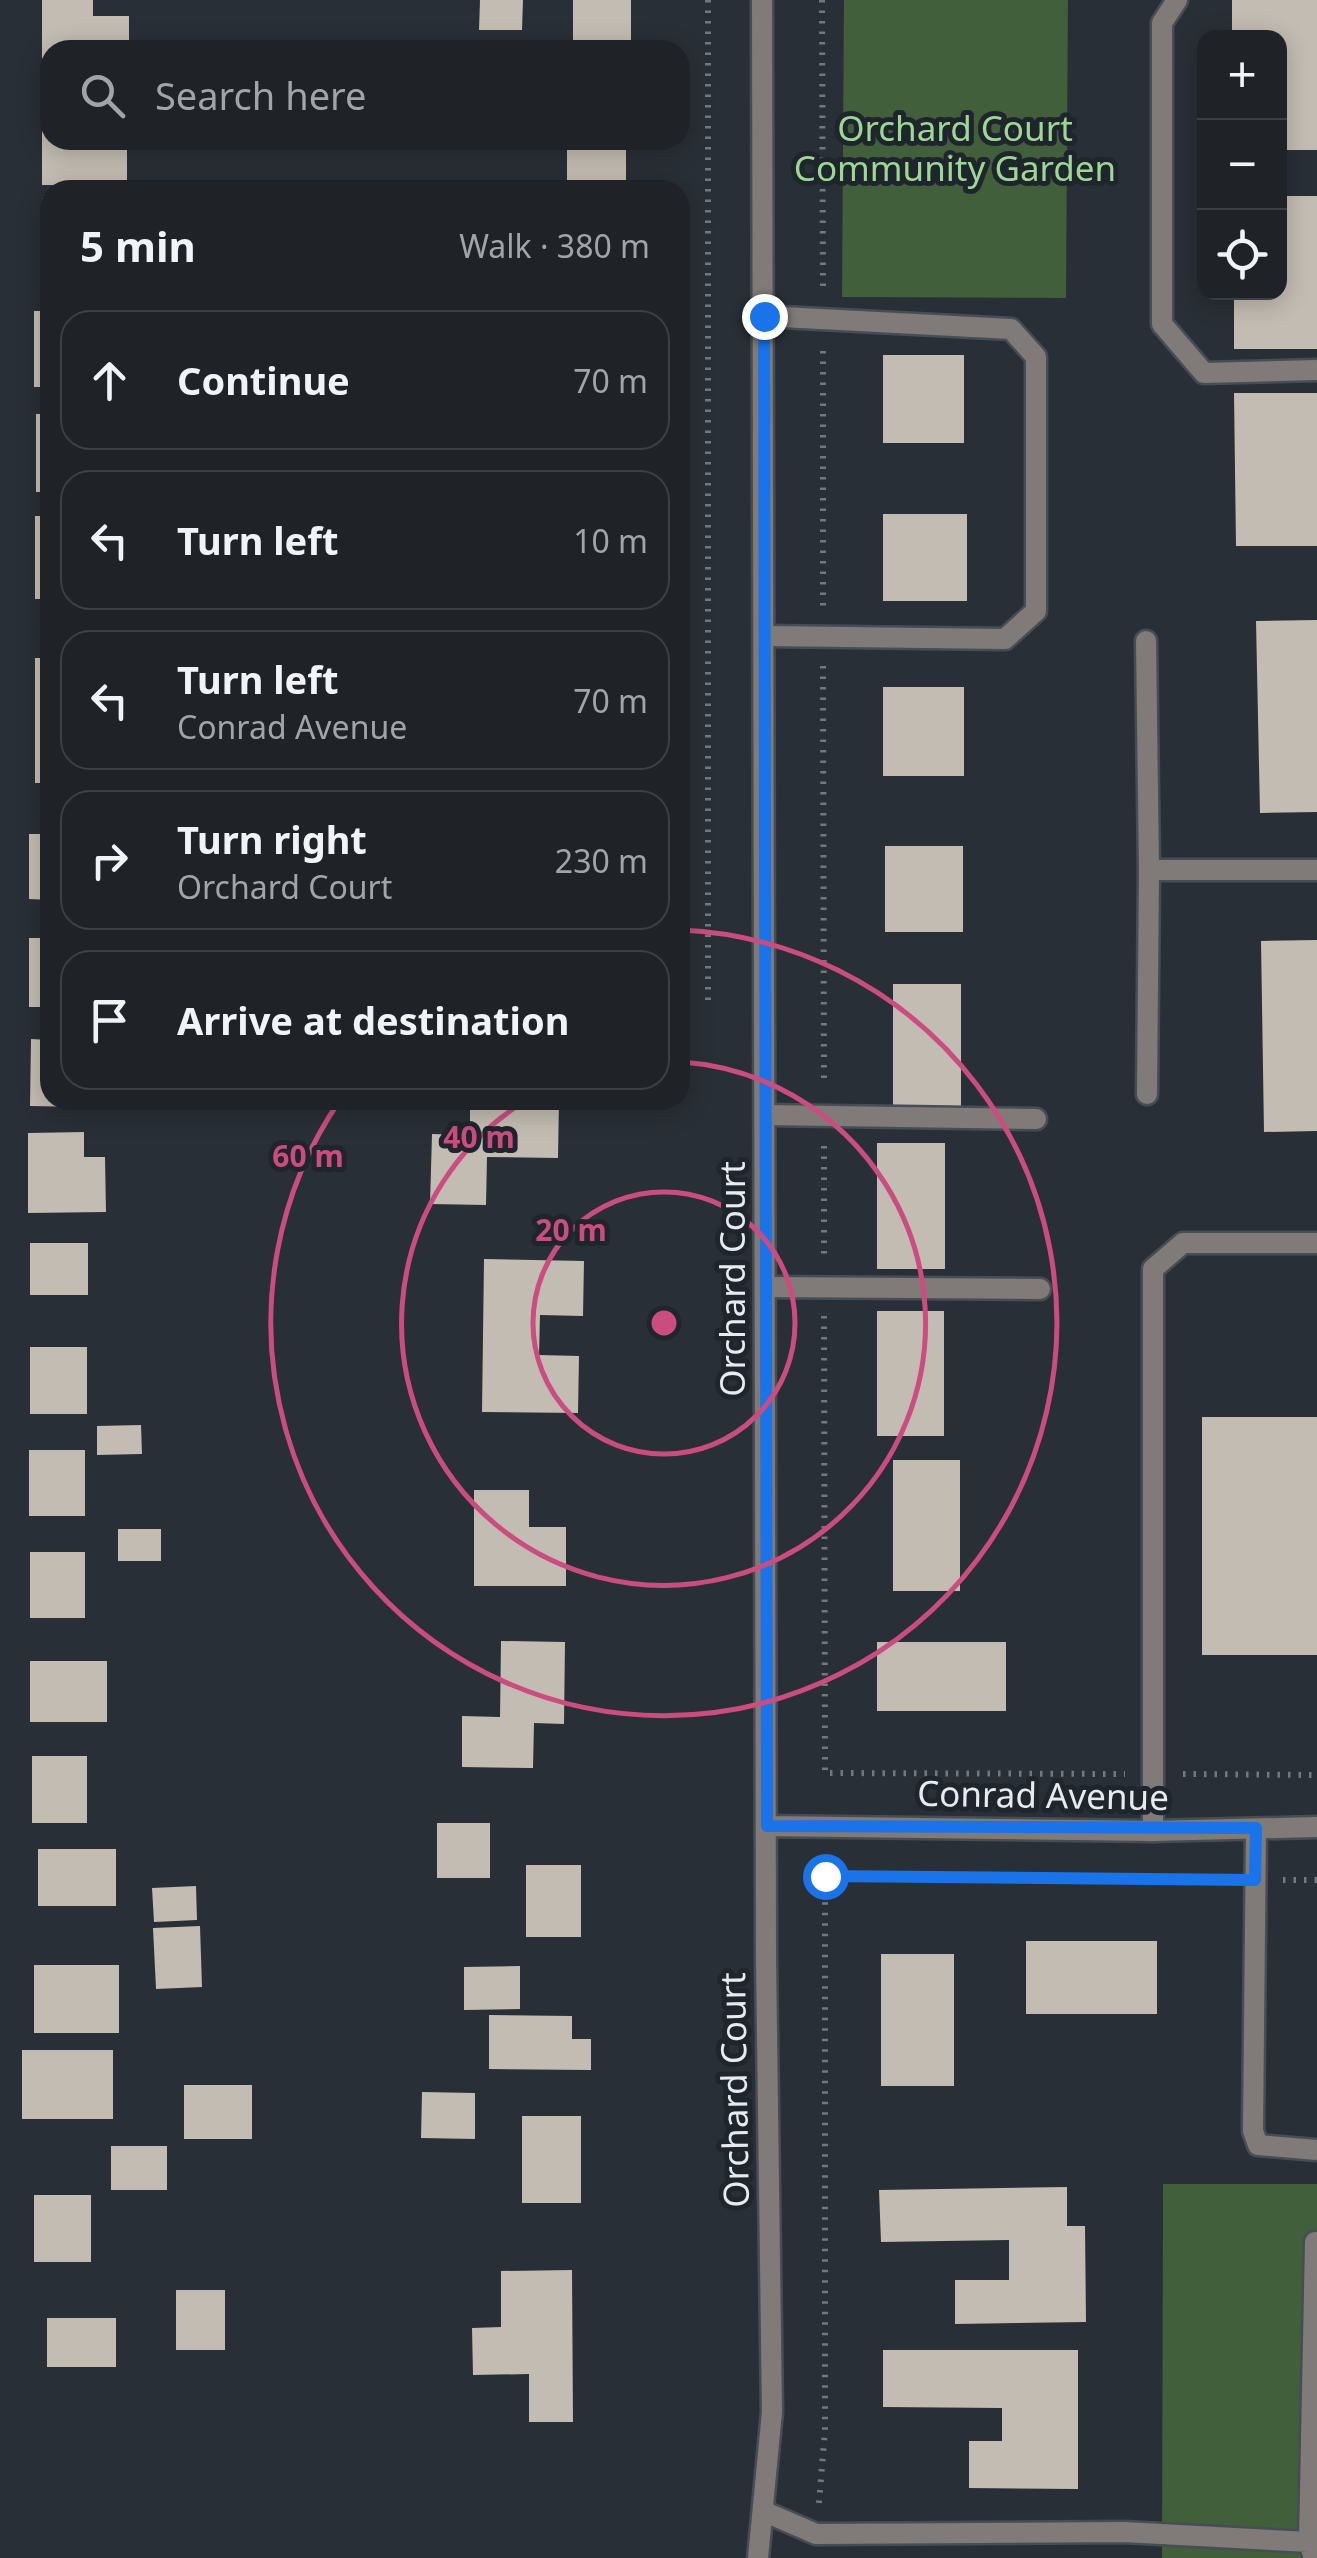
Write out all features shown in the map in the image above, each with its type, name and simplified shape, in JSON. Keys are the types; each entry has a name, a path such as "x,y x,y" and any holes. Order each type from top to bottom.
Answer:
{"street":[{"name":"Orchard Court","path":"758,2558 772,2412 762,0"},
{"path":"1176,0 1162,23 1162,324 1204,373 1317,370"},
{"path":"764,316 1010,329 1036,357 1036,611 1004,639 766,636"},
{"path":"1146,641 1147,1094"},
{"path":"1148,870 1317,870"},
{"path":"766,1116 1036,1119"},
{"path":"1153,1831 1153,1269 1184,1244 1317,1244"},
{"path":"766,1287 1040,1288"},
{"name":"Conrad Avenue","path":"767,1826 1153,1831 1317,1828"},
{"path":"1256,1828 1253,2130 1258,2145 1317,2150"},
{"path":"764,2512 816,2534 1124,2532 1311,2550 1315,2242"}],"path":[{"path":"708,0 708,1006"},
{"path":"822,0 825,1773 1317,1775"},
{"path":"816,2534 825,2430 825,1876 1317,1880"}],"green space":[{"name":"Orchard Court Community Garden","path":"844,0 1068,0 1066,298 842,297"},
{"path":"1163,2184 1317,2184 1317,2558 1162,2558"}],"building":[{"path":"42,0 93,0 93,16 129,16 129,40 42,40"},
{"path":"480,0 523,0 522,30 479,30"},
{"path":"573,0 631,0 631,40 573,40"},
{"path":"1232,0 1317,0 1317,150 1287,150 1287,30 1232,30"},
{"path":"42,150 127,150 127,180 42,180"},
{"path":"567,150 626,150 626,180 567,180"},
{"path":"1287,196 1317,196 1317,349 1234,349 1234,300 1287,300"},
{"path":"34,311 40,311 40,387 34,387"},
{"path":"883,355 964,355 964,443 883,443"},
{"path":"1234,393 1317,393 1317,546 1236,546"},
{"path":"36,414 40,414 40,492 36,492"},
{"path":"883,514 967,514 967,601 883,601"},
{"path":"35,516 40,516 40,599 35,599"},
{"path":"1317,620 1317,812 1260,813 1256,621"},
{"path":"35,658 40,658 40,783 35,783"},
{"path":"883,687 964,687 964,776 883,776"},
{"path":"29,834 40,834 40,900 29,899"},
{"path":"885,846 963,846 963,932 885,932"},
{"path":"29,938 40,938 40,1007 29,1007"},
{"path":"1317,940 1317,1131 1264,1132 1261,941"},
{"path":"893,984 961,984 961,1112 893,1112"},
{"path":"31,1039 40,1039 40,1106 30,1106"},
{"path":"470,1110 559,1110 558,1158 487,1157 486,1205 430,1204 432,1134 470,1135"},
{"path":"84,1132 84,1157 105,1157 106,1212 28,1213 28,1133"},
{"path":"877,1143 945,1143 945,1269 877,1269"},
{"path":"30,1243 88,1243 88,1295 30,1295"},
{"path":"484,1259 584,1261 583,1316 540,1315 539,1355 579,1356 578,1413 482,1412"},
{"path":"877,1311 944,1311 944,1436 877,1436"},
{"path":"30,1347 87,1347 87,1414 30,1414"},
{"path":"1202,1417 1317,1417 1317,1655 1202,1655"},
{"path":"141,1425 142,1454 97,1455 97,1426"},
{"path":"29,1450 85,1450 85,1516 29,1516"},
{"path":"893,1460 960,1460 960,1591 893,1591"},
{"path":"474,1490 529,1490 529,1527 566,1527 566,1586 474,1586"},
{"path":"118,1529 161,1529 161,1561 118,1561"},
{"path":"30,1552 85,1552 85,1618 30,1618"},
{"path":"501,1641 565,1642 564,1724 534,1723 533,1768 462,1767 462,1716 500,1717"},
{"path":"877,1642 1006,1642 1006,1711 877,1711"},
{"path":"30,1661 107,1661 107,1722 30,1722"},
{"path":"32,1756 87,1756 87,1823 32,1823"},
{"path":"437,1823 490,1823 490,1878 437,1878"},
{"path":"38,1849 116,1849 116,1906 38,1906"},
{"path":"526,1865 581,1865 581,1937 526,1937"},
{"path":"196,1886 197,1920 154,1922 152,1888"},
{"path":"200,1926 202,1987 156,1989 153,1928"},
{"path":"1026,1941 1157,1941 1157,2014 1026,2014"},
{"path":"881,1954 954,1954 954,2086 881,2086"},
{"path":"34,1965 119,1965 119,2033 34,2033"},
{"path":"520,1966 520,2009 464,2010 464,1967"},
{"path":"489,2015 572,2016 572,2039 591,2039 591,2070 489,2069"},
{"path":"22,2050 113,2050 113,2119 22,2119"},
{"path":"184,2085 252,2085 252,2139 184,2139"},
{"path":"422,2092 475,2093 475,2139 421,2138"},
{"path":"522,2116 581,2116 581,2203 522,2203"},
{"path":"111,2146 167,2146 167,2190 111,2190"},
{"path":"1067,2187 1067,2226 1085,2226 1086,2322 955,2324 955,2280 1009,2280 1009,2240 881,2242 879,2190"},
{"path":"34,2195 91,2195 91,2262 34,2262"},
{"path":"572,2270 573,2422 529,2422 529,2374 473,2375 472,2328 501,2327 501,2271"},
{"path":"176,2290 225,2290 225,2350 176,2350"},
{"path":"47,2318 116,2318 116,2367 47,2367"},
{"path":"883,2350 1078,2350 1078,2489 969,2488 969,2441 1002,2441 1002,2408 883,2407"}],"route":[{"path":"764,316 767,1826 1153,1831 1256,1828 1255,1880 825,1876"}]}
